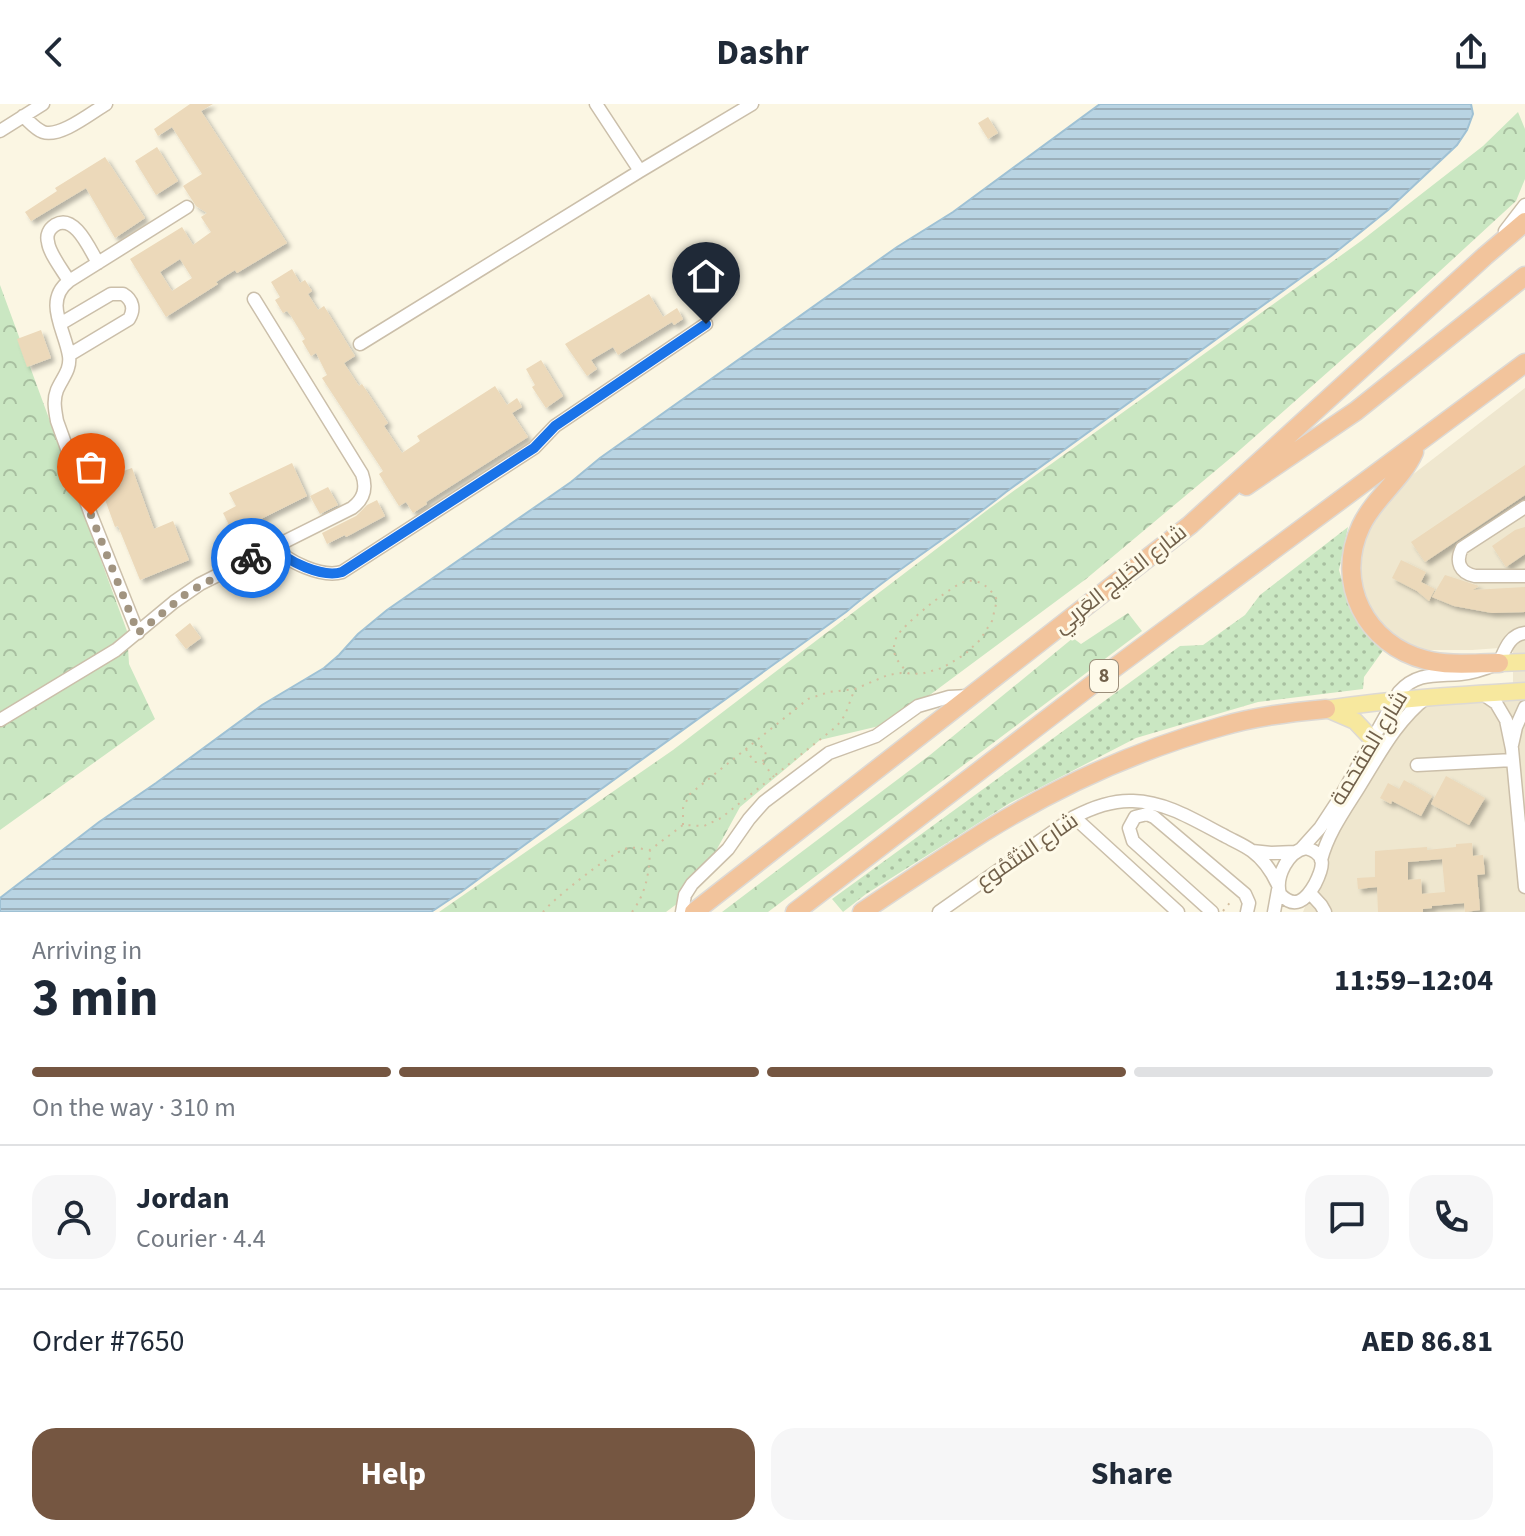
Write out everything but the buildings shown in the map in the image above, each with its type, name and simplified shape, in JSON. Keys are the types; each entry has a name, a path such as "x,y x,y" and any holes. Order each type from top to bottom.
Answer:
{"highway":[{"name":"شارع الخَلِيج العَربِي","path":"694,912 1190,525 1525,222"},
{"path":"1190,525 1356,411 1525,276"},
{"name":"8","path":"795,912 1115,668 1525,363"},
{"path":"1417,445 1401,474 1367,514 1356,537 1352,561 1353,585 1361,608 1374,629 1392,645 1412,656 1435,662 1499,663"},
{"path":"862,912 986,830 1066,787 1131,757 1224,725 1326,709"}],"main road":[{"path":"1499,663 1525,662"},
{"path":"1326,709 1480,692 1525,691"},
{"path":"1326,709 1355,721 1373,740"}],"street":[{"path":"0,131 43,104"},
{"path":"23,116 41,131 53,133 64,130 106,104"},
{"path":"596,104 640,171"},
{"path":"360,344 752,104"},
{"path":"1485,256 1525,205"},
{"path":"138,633 57,421 54,407 57,391 67,374 69,355 56,302 62,286 187,207"},
{"path":"69,281 48,244 48,234 54,226 63,223 72,225 98,263"},
{"path":"60,324 111,294 123,294 133,308 129,319 69,355"},
{"path":"0,720 116,650 200,584 352,508 361,499 365,487 362,474 254,299"},
{"path":"275,546 287,558 324,574 342,572 534,448 555,426 706,324"},
{"path":"1523,575 1468,575 1462,570 1459,555 1462,548 1525,507"},
{"path":"1499,663 1512,639 1525,633"},
{"name":"شارع المَقحَمة","path":"1298,850 1320,828 1405,685 1421,677 1464,674 1499,663"},
{"path":"1480,692 1496,703 1503,714 1512,754 1525,887"},
{"path":"682,912 685,895 692,884 724,853 753,813 773,795 829,753 876,736 918,706 949,697 969,696"},
{"name":"شارع المَقحَمة","path":"1321,860 1333,829 1391,734 1407,714 1427,697"},
{"path":"1512,754 1516,727 1525,707"},
{"path":"1417,765 1512,754"},
{"path":"1135,801 1135,817"},
{"name":"شارع الشُّمُوع","path":"939,912 1074,817 1110,803 1135,801 1165,806 1252,851 1268,867 1278,887"},
{"path":"1212,912 1133,841 1129,828 1135,817 1151,815 1184,842 1241,891 1249,903 1247,912"},
{"path":"1074,817 1178,912"},
{"path":"1184,842 1192,819"},
{"path":"1274,912 1280,877 1298,850 1314,850 1321,860 1322,869 1307,896 1293,912"},
{"name":"شارع الشُّمُوع","path":"1252,851 1271,853 1298,850"},
{"path":"1278,887 1283,897 1291,902 1307,896"},
{"path":"1307,896 1325,912"}],"path":[{"path":"683,825 683,808 690,794 814,696 855,689 888,675 921,674 942,668 973,648 987,631 995,611 997,600 991,590 976,581 963,582 900,631 894,644 895,657 908,673"},
{"path":"543,912 557,898 621,851 636,848 650,850 683,825 704,826 721,818 837,726 848,709 855,689"},
{"path":"746,749 754,762 762,762 766,752 757,741"},
{"path":"762,762 773,777"},
{"path":"632,912 647,883 650,850"},
{"path":"1222,912 1241,891"}],"shaded area":[{"path":"1525,388 1525,912 1303,912 1328,847 1379,756 1419,706 1513,694 1513,647 1426,650 1389,633 1360,598 1359,531 1407,479"}],"green space":[{"path":"1518,112 1525,129 1525,179 1516,201 1233,456 1086,579 892,723 820,740 740,807 694,891 666,912 439,912 673,750 990,508 1361,241 1483,146"},
{"path":"0,285 127,631 129,664 155,719 0,830"},
{"path":"1348,527 1339,570 1351,612 1384,649 1364,677 1363,689 1258,702 1136,738 1010,803 866,894 843,912 832,899 1180,646 1203,645 1245,615 1260,595"},
{"path":"1128,613 1142,631 768,912 722,912 930,755 1073,638 1081,644"}],"water":[{"path":"1100,104 1471,104 1473,114 1457,145 1388,210 1331,256 431,912 0,912 0,898 99,822 262,705 324,668 387,610 571,482 600,458 897,247 953,212"}],"way so far":[{"path":"91,515 138,633 187,593 251,558"}],"route":[{"path":"251,558 275,546 287,558 324,574 342,572 534,448 555,426 706,324"}]}
